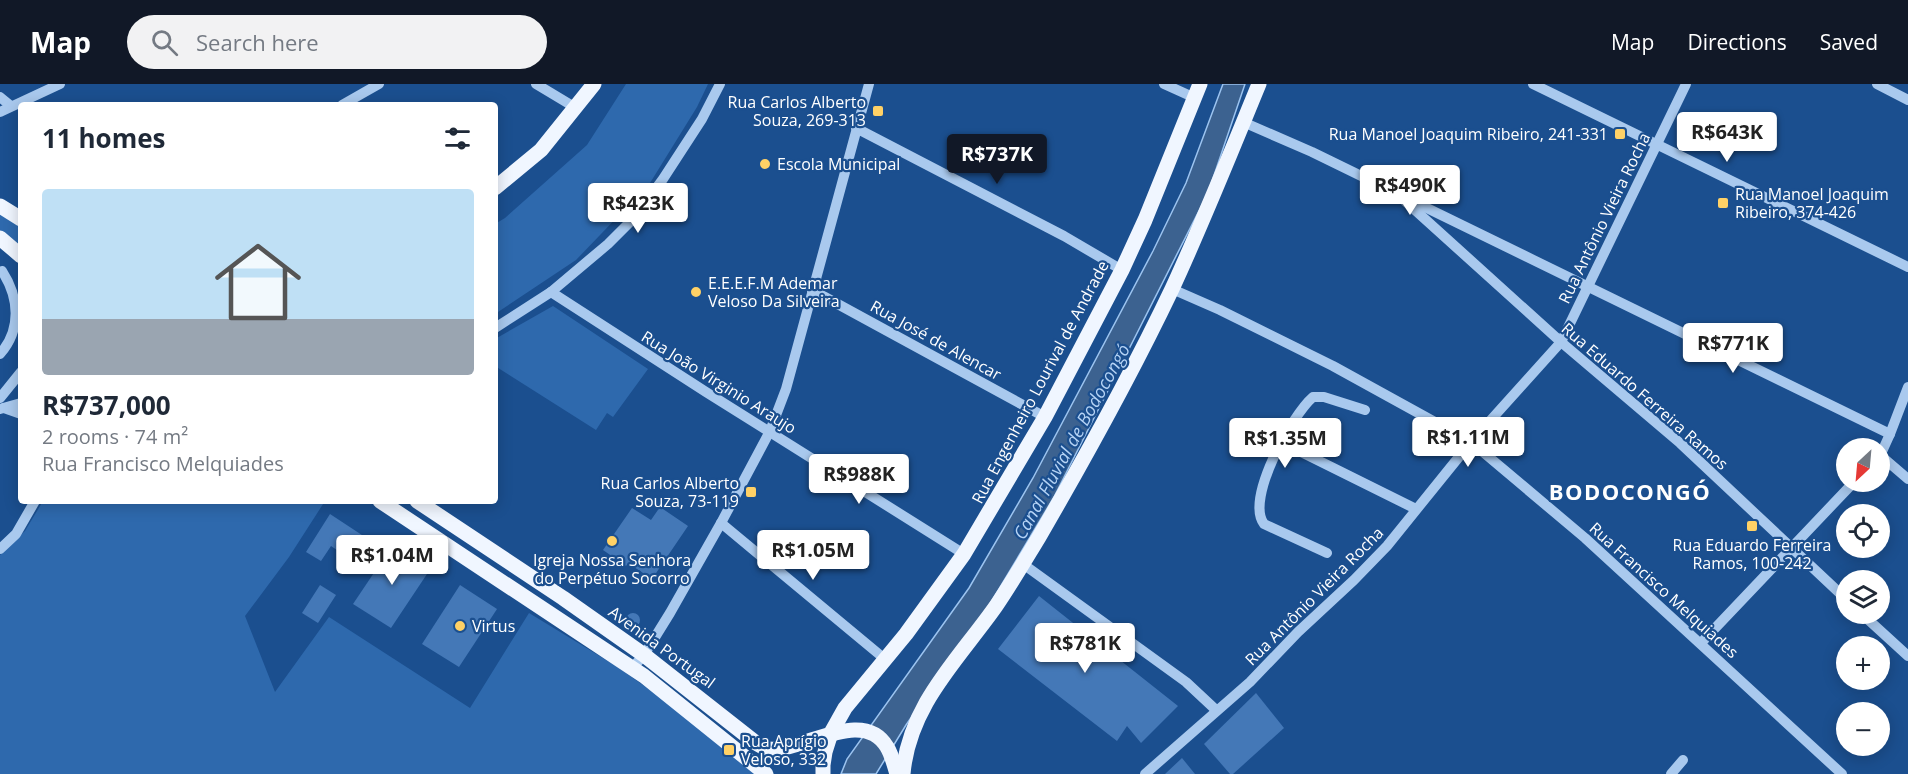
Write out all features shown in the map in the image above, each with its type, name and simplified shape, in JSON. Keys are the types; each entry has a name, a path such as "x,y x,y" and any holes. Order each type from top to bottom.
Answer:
{"main road":[{"path":"498,186 541,150 594,84"},
{"path":"903,774 906,748 928,696 996,605 1023,564 1124,383 1172,289 1259,84"},
{"name":"Rua Engenheiro Lourival de Andrade","path":"831,733 845,708 886,660 964,554 1045,417 1122,270 1198,91"},
{"path":"0,206 18,217"},
{"path":"0,238 18,253"},
{"path":"385,504 632,668 766,774"},
{"name":"Avenida Portugal","path":"422,504 562,597 644,655 766,749 785,748 831,733 864,731 878,737 887,746 897,774"},
{"path":"824,774 825,752 831,733"}],"street":[{"path":"20,102 60,84"},
{"path":"347,102 379,84"},
{"path":"536,84 576,108"},
{"path":"498,326 550,292 608,244 635,217 702,119 720,84"},
{"path":"632,668 644,655 721,523 770,431 786,389 869,84"},
{"path":"1164,84 1198,91"},
{"path":"1533,84 1908,267"},
{"name":"Rua Antônio Vieira Rocha","path":"1145,774 1250,682 1387,546 1471,442 1561,342 1686,84"},
{"path":"1877,84 1908,100"},
{"path":"0,96 11,106"},
{"path":"0,111 18,103"},
{"path":"1243,122 1312,152 1890,435"},
{"path":"856,128 1064,236 1122,270"},
{"name":"Rua Eduardo Ferreira Ramos","path":"1396,193 1561,342 1680,443 1836,590"},
{"path":"0,354 13,335 15,326 13,292 2,271"},
{"name":"Rua Francisco Melquiades","path":"1172,289 1280,339 1471,442 1586,538 1842,774"},
{"name":"Rua José de Alencar","path":"812,290 1045,417"},
{"name":"Rua João Virginio Araujo","path":"550,292 964,554"},
{"path":"1,405 18,377"},
{"path":"1889,438 1908,387"},
{"path":"1327,553 1264,524 1259,510 1262,492 1281,442 1297,415 1313,397 1324,397 1365,410"},
{"path":"1,405 18,403"},
{"path":"1,405 18,413"},
{"path":"1281,442 1416,509"},
{"path":"1890,464 1908,479"},
{"path":"1701,643 1845,492"},
{"path":"0,549 16,534 33,504"},
{"path":"721,523 886,660"},
{"path":"1023,564 1186,682 1216,710"},
{"path":"1873,624 1908,656"},
{"path":"1671,774 1683,760"}],"shaded area":[{"path":"626,84 708,84 697,107 650,183 576,260 498,312 498,222 587,145"},
{"path":"0,209 18,220 18,249 0,234"},
{"path":"553,306 648,369 613,417 607,413 596,430 498,368 498,337"},
{"path":"41,504 323,504 289,557 245,616 275,692 329,617 470,708 529,613 616,666 674,707 756,774 0,774 0,555 25,531"}],"water":[{"name":"Canal Fluvial de Bodocongó","path":"1223,84 1245,84 1208,193 1054,497 990,604 906,725 876,774 841,774 847,759 969,588 1033,478 1153,251 1186,183"}],"building":[{"path":"660,507 688,526 652,579 628,563 626,566 603,550 632,508 651,520"},
{"path":"330,514 368,539 353,561 331,546 321,561 306,552"},
{"path":"394,543 431,568 391,628 353,604"},
{"path":"320,585 336,595 318,623 302,613"},
{"name":"Virtus","path":"460,585 497,609 459,667 422,644"},
{"path":"1039,596 1178,706 1141,743 1127,726 1117,741 998,649"},
{"path":"633,613 638,615 640,620 638,625 633,627 628,625 626,620 628,615"},
{"path":"1256,693 1284,728 1233,774 1230,774 1204,744"},
{"path":"1182,758 1195,774 1165,774"}],"place":[{"name":"Rua Carlos Alberto Souza, 269-313","path":"878,111"},
{"name":"Rua Manoel Joaquim Ribeiro, 241-331","path":"1620,134"},
{"name":"Escola Municipal","path":"765,164"},
{"name":"Rua Manoel Joaquim Ribeiro, 374-426","path":"1723,203"},
{"name":"E.E.E.F.M Ademar Veloso Da Silveira","path":"696,292"},
{"name":"Rua Carlos Alberto Souza, 73-119","path":"751,492"},
{"name":"Rua Eduardo Ferreira Ramos, 100-242","path":"1752,526"},
{"name":"Igreja Nossa Senhora do Perpétuo Socorro","path":"612,541"},
{"name":"Virtus","path":"460,626"},
{"name":"Rua Aprígio Veloso, 332","path":"729,750"}],"district":[{"name":"BODOCONGÓ","path":"1630,492"}]}
